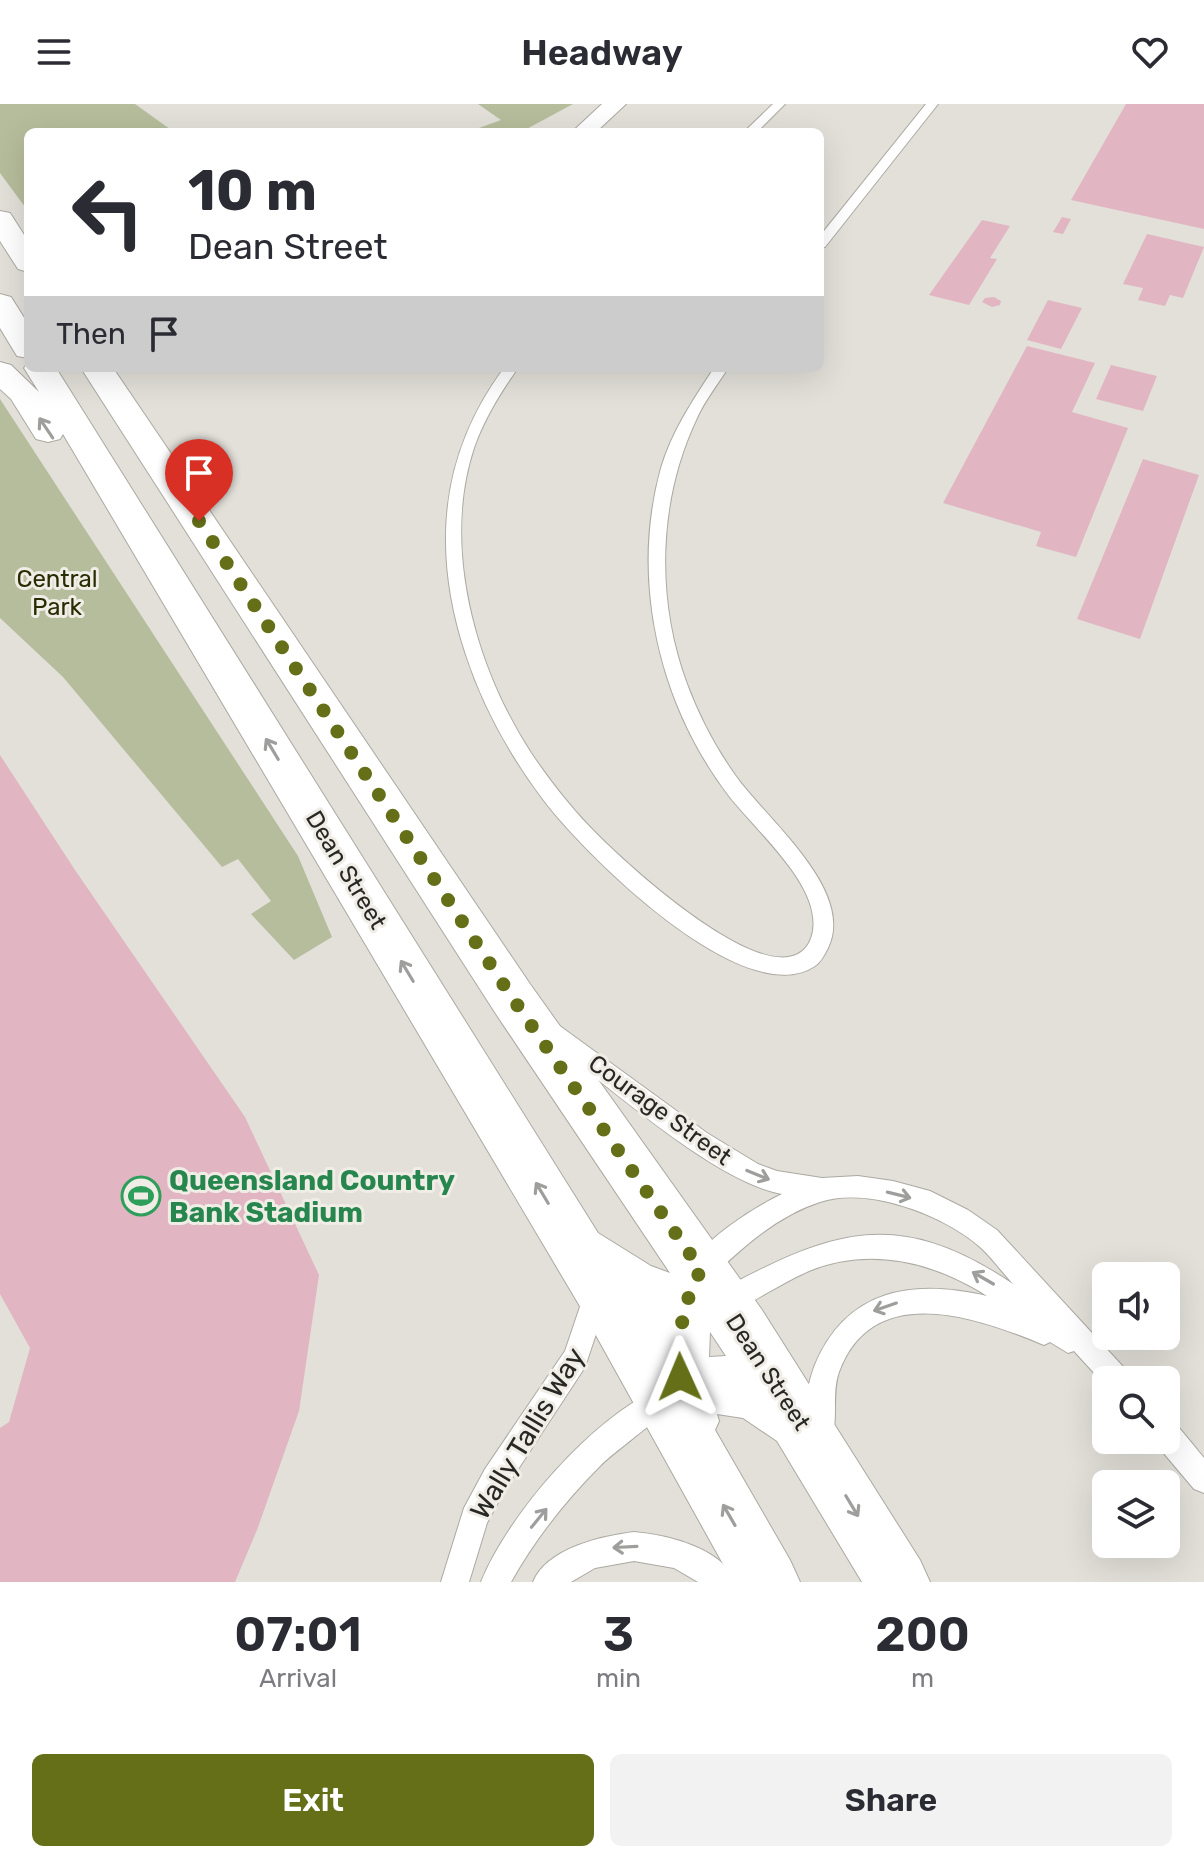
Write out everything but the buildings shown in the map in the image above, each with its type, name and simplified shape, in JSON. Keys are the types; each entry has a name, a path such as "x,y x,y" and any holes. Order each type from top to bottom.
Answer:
{"main road":[{"path":"0,205 24,224"},
{"path":"0,219 24,257"},
{"path":"0,372 23,393 51,437 122,502"},
{"name":"Dean Street","path":"42,372 585,1262 674,1396 698,1463 768,1582"},
{"name":"Dean Street","path":"100,372 703,1293 815,1446 898,1582"},
{"path":"585,1262 644,1292 703,1293 679,1356 674,1396 716,1384 751,1389 780,1407 815,1446"}],"street":[{"path":"580,128 599,118"},
{"path":"118,372 117,381 129,414"}],"lane":[{"path":"754,128 779,104"},
{"path":"824,239 932,104"},
{"path":"508,372 491,395 472,433 459,476 456,523 458,572 467,629 483,678 510,732 540,781 579,830 620,870 702,934 741,957 786,968 809,959 821,943 826,925 822,906 805,878 728,781 695,730 669,664 658,603 656,547 663,491 675,445 700,394 718,372"},
{"name":"Courage Street","path":"513,999 623,1086 728,1161 777,1182 822,1189 858,1187 893,1192 930,1203 959,1218 988,1238 1105,1366"},
{"name":"Courage Street","path":"703,1293 740,1233 795,1199 822,1189"},
{"path":"703,1293 849,1248 916,1251 951,1261 981,1275 1101,1366"},
{"name":"Wally Tallis Way","path":"455,1582 461,1553 474,1518 495,1479 576,1358 587,1330 585,1262"},
{"path":"815,1446 824,1373 838,1344 854,1324 875,1309 921,1299 981,1306 1042,1331 1098,1366"},
{"name":"Wally Tallis Way","path":"495,1582 506,1561 570,1479 636,1418 674,1396"},
{"path":"1180,1451 1204,1479"},
{"path":"547,1582 588,1554 633,1545 682,1557 722,1582"}],"green space":[{"path":"0,104 135,104 168,128 24,128 24,206 0,173"},
{"path":"478,104 573,104 528,128 479,128 501,120"},
{"name":"Central Park","path":"0,399 298,856 332,937 294,960 251,914 271,901 238,859 222,867 63,677 0,618"}],"place":[{"name":"Queensland Country Bank Stadium","path":"141,1196"}],"route":[{"path":"199,521 513,999 701,1270 686,1305 679,1338 680,1377"}]}
